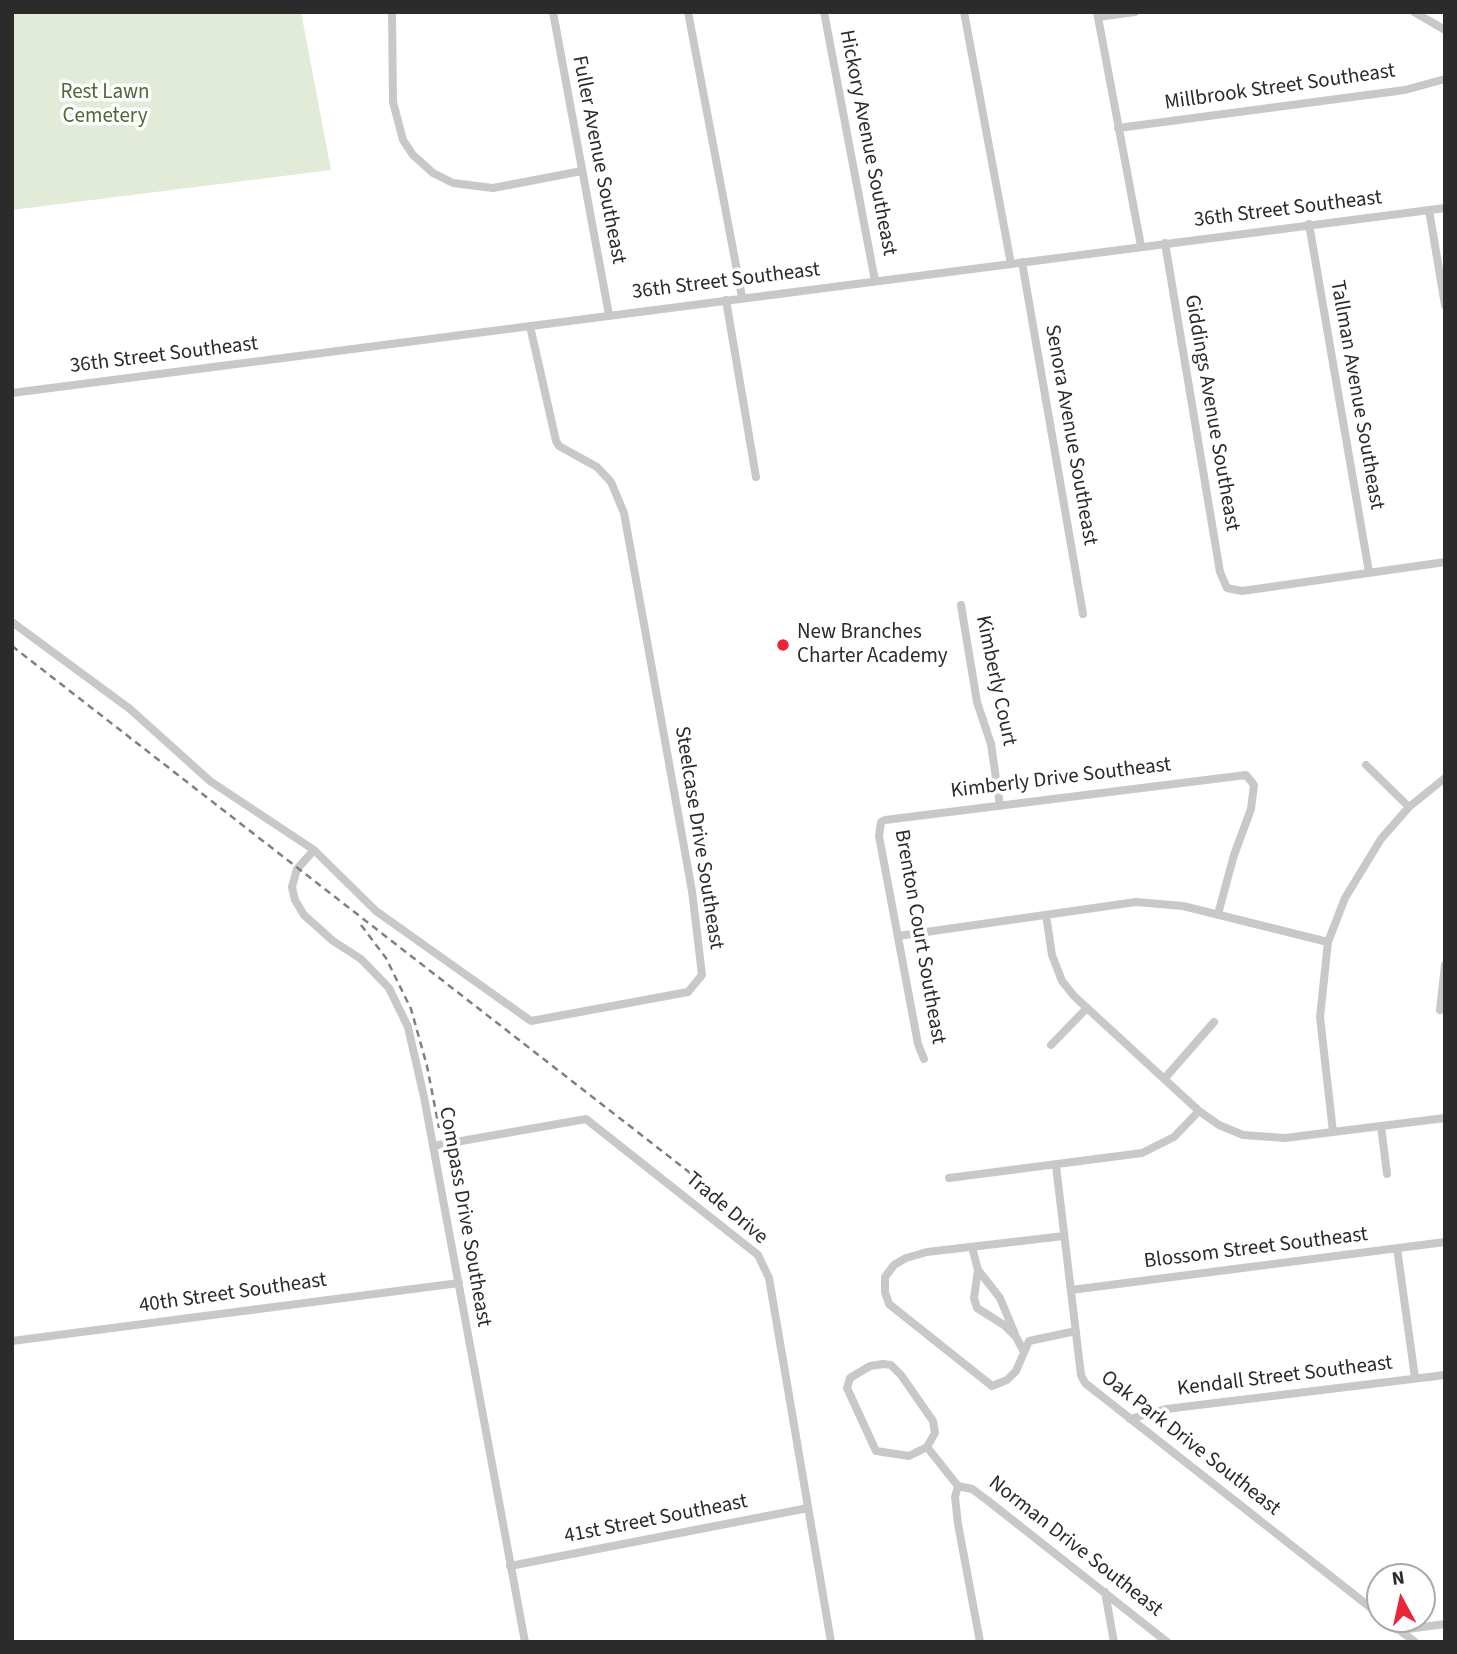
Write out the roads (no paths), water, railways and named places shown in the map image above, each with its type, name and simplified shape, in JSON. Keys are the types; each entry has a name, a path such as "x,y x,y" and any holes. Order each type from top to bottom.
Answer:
{"street":[{"path":"392,12 393,102 403,140 413,155 433,173 453,183 493,188 582,171"},
{"name":"Fuller Avenue Southeast","path":"553,12 609,315"},
{"path":"688,12 742,297"},
{"name":"Hickory Avenue Southeast","path":"824,12 875,281"},
{"path":"964,12 1011,264"},
{"path":"1135,12 1098,15 1140,246"},
{"path":"1414,12 1445,30"},
{"name":"Millbrook Street Southeast","path":"1118,128 1405,90 1445,79"},
{"name":"36th Street Southeast","path":"12,393 1445,208"},
{"path":"1429,210 1445,305"},
{"name":"Tallman Avenue Southeast","path":"1309,224 1369,572"},
{"name":"Giddings Avenue Southeast","path":"1165,243 1220,572 1227,588 1242,591 1369,572"},
{"name":"Senora Avenue Southeast","path":"1022,262 1083,614"},
{"path":"726,300 755,477"},
{"name":"Steelcase Drive Southeast","path":"12,622 130,709 210,780 314,850 376,911 531,1021 688,992 702,975 692,891 624,513 611,482 597,467 559,446 556,441 530,326"},
{"path":"1369,572 1445,562"},
{"name":"Kimberly Court","path":"961,605 977,702 991,744 1000,806"},
{"path":"1366,765 1409,807"},
{"name":"Kimberly Drive Southeast","path":"881,822 891,818 1246,775 1254,785 1251,809 1234,855 1219,914"},
{"path":"1333,1132 1320,1017 1328,942 1360,869 1409,807 1445,778"},
{"name":"Brenton Court Southeast","path":"881,822 878,836 924,1059"},
{"name":"Compass Drive Southeast","path":"314,850 297,869 292,887 295,900 304,915 333,941 361,959 389,988 408,1027 433,1146 524,1642"},
{"path":"898,936 1136,902 1183,906 1328,942"},
{"path":"1046,915 1052,956 1062,981 1087,1009 1199,1111 1219,1125 1244,1135 1285,1138 1445,1118"},
{"path":"1440,1010 1445,965"},
{"path":"1051,1045 1087,1009"},
{"path":"1164,1078 1213,1022"},
{"path":"949,1178 1142,1153 1174,1137 1199,1111"},
{"name":"Trade Drive","path":"433,1146 586,1119 749,1246 764,1265 769,1278 831,1642"},
{"path":"1381,1126 1387,1174"},
{"name":"Oak Park Drive Southeast","path":"1056,1166 1081,1375 1085,1383 1366,1604"},
{"path":"1064,1237 927,1252 894,1265 886,1277 885,1292 889,1304 992,1386 1007,1380 1016,1371 1029,1341 1076,1331"},
{"name":"Blossom Street Southeast","path":"1071,1290 1445,1242"},
{"path":"972,1247 978,1270 974,1298 977,1308 1016,1337"},
{"path":"1397,1248 1415,1378"},
{"path":"978,1270 1000,1298 1023,1350"},
{"name":"40th Street Southeast","path":"12,1341 458,1283"},
{"path":"891,1365 933,1421 935,1433 927,1447 909,1456 876,1451 847,1388 850,1378 870,1366 891,1365"},
{"name":"Kendall Street Southeast","path":"1130,1419 1166,1409 1445,1375"},
{"path":"927,1447 958,1486 958,1524 980,1642"},
{"name":"Norman Drive Southeast","path":"958,1486 972,1489 987,1500 1167,1642"},
{"name":"41st Street Southeast","path":"510,1566 808,1508"},
{"path":"1105,1592 1114,1642"}],"railway":[{"path":"12,646 707,1186"},
{"path":"361,925 386,958 411,1009 427,1066 439,1128"}],"place":[{"name":"New Branches Charter Academy","path":"783,645"}],"park label":[{"name":"Rest Lawn Cemetery","path":"105,105"}]}
